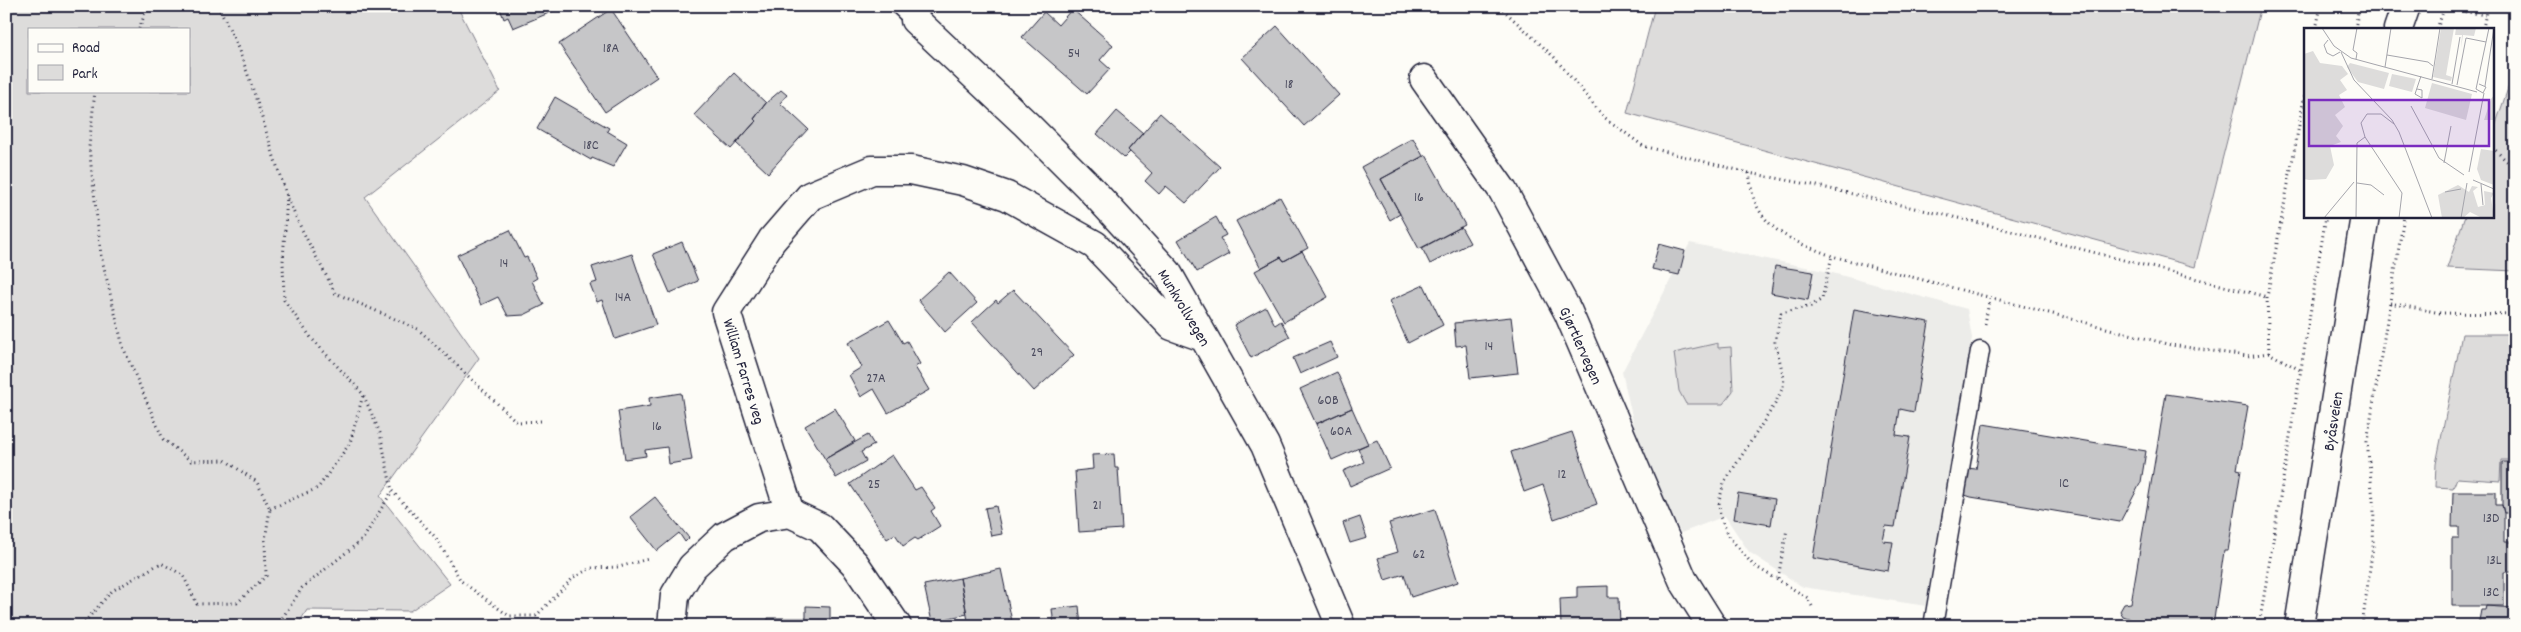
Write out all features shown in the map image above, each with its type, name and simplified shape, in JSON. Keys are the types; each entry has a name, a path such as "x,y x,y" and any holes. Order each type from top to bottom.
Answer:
{"street":[{"name":"Munkvollvegen","path":"908,13 1040,138 1167,272 1265,445 1341,626"},
{"name":"Gjørtlervegen","path":"1424,79 1503,191 1568,312 1684,580 1712,626"},
{"name":"William Farres veg","path":"790,513 726,312 772,240 810,196 872,170 911,170 963,181 1007,196 1096,245 1172,326 1203,337"},
{"name":"Byåsveien","path":"2299,626 2365,218"},
{"path":"672,626 675,595 692,566 725,536 759,518 790,513 820,528 856,564 896,626"}],"lane":[{"path":"1933,626 1980,351"}],"path":[{"path":"138,28 148,6"},
{"path":"218,6 227,23 260,112 287,195 335,293 418,329 517,422 542,421"},
{"path":"1499,6 1554,57 1604,117 1643,146 1749,173 1813,185 1980,223 2268,297"},
{"path":"2316,28 2320,6"},
{"path":"2356,28 2359,6"},
{"path":"2437,28 2445,6"},
{"path":"2483,28 2487,6"},
{"path":"2455,10 2485,15"},
{"path":"81,626 112,591 161,563 183,575 197,604 237,603 266,576 265,540 270,508 257,482 225,460 191,461 163,439 123,347 101,255 91,167 89,147 95,92"},
{"path":"2268,353 2268,297 2304,99"},
{"path":"2494,149 2515,169"},
{"path":"1749,173 1757,207 1771,227 1790,239 1832,256 2171,345 2247,356 2268,353 2302,371"},
{"path":"287,195 283,261 284,300 312,339 364,394 380,433 392,491 436,538 461,581 509,616 536,616 574,577 591,568 619,567 648,559"},
{"path":"2259,626 2326,218"},
{"path":"2362,626 2373,546 2374,509 2367,442 2404,218"},
{"path":"1812,606 1808,598 1778,578 1753,565 1730,538 1720,517 1719,502 1724,483 1776,404 1783,387 1784,378 1775,342 1781,313 1811,306 1822,299 1832,256"},
{"path":"2390,303 2440,313 2515,314"},
{"path":"270,508 318,488 350,444 364,394"},
{"path":"277,626 302,588 364,539 392,491"},
{"path":"1778,578 1787,529"}],"shaded area":[{"path":"1690,243 1829,272 1967,309 1972,338 1926,606 1803,587 1749,552 1725,516 1681,533 1638,443 1622,372"}],"green space":[{"path":"6,6 457,6 500,91 365,197 479,358 380,496 450,584 410,611 307,610 297,626 6,626"},
{"path":"1655,6 2261,6 2195,267 1627,113"},
{"path":"2515,68 2515,271 2447,268 2464,218 2494,218 2494,129"},
{"path":"2462,334 2515,334 2515,460 2501,460 2500,481 2457,478 2453,488 2435,487 2436,464"},
{"path":"1718,343 1718,348 1731,347 1733,391 1723,404 1686,404 1679,391 1674,353"}],"building":[{"path":"499,6 554,6 556,10 513,28 508,17 504,19"},
{"path":"611,9 657,77 605,112 559,44"},
{"path":"1072,9 1113,45 1100,60 1110,69 1087,94 1022,37 1044,12 1058,25"},
{"path":"1277,26 1339,95 1304,126 1242,58"},
{"path":"734,73 766,103 754,119 756,121 731,149 694,115"},
{"path":"781,90 787,95 780,103 808,129 768,173 736,143 756,121 754,119 766,103"},
{"path":"555,97 609,128 607,131 627,143 613,167 592,158 591,160 537,129"},
{"path":"1117,111 1143,133 1128,150 1130,152 1124,158 1097,134"},
{"path":"1160,113 1220,167 1186,203 1166,186 1159,194 1145,181 1152,173 1128,150"},
{"path":"1413,138 1423,156 1381,179 1400,214 1390,220 1361,167"},
{"path":"1426,155 1465,225 1419,249 1381,179"},
{"path":"1280,197 1308,248 1284,261 1281,257 1261,268 1236,221"},
{"path":"1216,217 1226,235 1220,238 1229,254 1197,272 1178,240"},
{"path":"1461,227 1470,243 1430,264 1422,248"},
{"path":"510,230 524,258 527,257 537,278 532,281 544,305 524,315 508,316 498,297 481,305 457,255"},
{"path":"682,242 698,281 670,293 653,254"},
{"path":"1659,244 1685,251 1679,275 1652,269"},
{"path":"1302,251 1328,297 1284,322 1255,271 1281,257 1284,261"},
{"path":"632,254 656,325 615,339 602,300 597,302 590,284 597,282 592,267"},
{"path":"1775,266 1813,272 1808,300 1771,293"},
{"path":"949,272 977,303 945,332 918,300"},
{"path":"1424,285 1443,325 1408,343 1389,301"},
{"path":"1013,290 1074,355 1034,391 972,322 996,300 998,303"},
{"path":"1266,307 1275,325 1281,321 1290,337 1251,358 1234,325"},
{"path":"1854,309 1929,322 1914,412 1900,409 1896,435 1910,437 1895,527 1886,526 1883,541 1893,542 1888,571 1813,558"},
{"path":"1511,317 1518,373 1470,378 1466,345 1456,346 1454,323"},
{"path":"889,320 903,343 907,341 920,364 915,367 929,390 888,413 874,389 861,397 849,375 862,367 848,343"},
{"path":"1330,342 1337,357 1300,374 1293,358"},
{"path":"1337,372 1352,408 1316,424 1300,389"},
{"path":"681,393 692,460 669,464 667,447 645,450 646,456 625,459 618,411 650,406 649,398"},
{"path":"2166,394 2248,406 2237,469 2241,470 2228,551 2224,551 2213,626 2129,626 2131,619 2123,616 2120,611 2124,604 2131,603"},
{"path":"835,408 855,441 825,459 805,426"},
{"path":"1352,408 1368,444 1332,460 1316,424"},
{"path":"1983,424 2146,451 2141,482 2120,522 1962,494 1966,468 1976,469"},
{"path":"1572,432 1597,504 1554,519 1543,485 1524,492 1511,452"},
{"path":"868,435 874,445 861,452 866,461 836,478 825,459"},
{"path":"1377,440 1390,468 1350,486 1343,471 1364,462 1358,448"},
{"path":"1114,454 1115,468 1118,468 1122,529 1079,532 1075,471 1093,469 1092,455"},
{"path":"892,455 915,490 921,487 935,508 931,511 940,526 918,540 915,538 903,546 895,534 887,539 850,484"},
{"path":"2502,462 2515,462 2515,513 2504,513 2502,505"},
{"path":"2453,492 2496,492 2496,505 2502,505 2504,513 2504,542 2515,542 2515,572 2504,572 2504,606 2452,606 2452,538 2459,538 2459,527 2452,527"},
{"path":"1738,493 1775,499 1771,525 1734,519"},
{"path":"655,497 689,538 685,542 679,533 657,551 630,517"},
{"path":"996,506 1002,534 991,536 985,508"},
{"path":"1435,509 1458,582 1411,597 1404,574 1385,580 1378,558 1398,552 1389,523"},
{"path":"1360,517 1367,538 1350,543 1343,523"},
{"path":"1001,569 1013,626 969,626 960,578"},
{"path":"960,578 967,614 932,622 924,585"},
{"path":"1608,586 1608,597 1619,597 1620,626 1561,626 1560,599 1577,598 1577,587"},
{"path":"806,606 830,607 830,626 768,626 768,618 806,618"},
{"path":"1079,606 1081,626 1054,626 1052,609"},
{"path":"2486,606 2515,608 2515,626 2478,626 2481,610 2485,610"}]}
